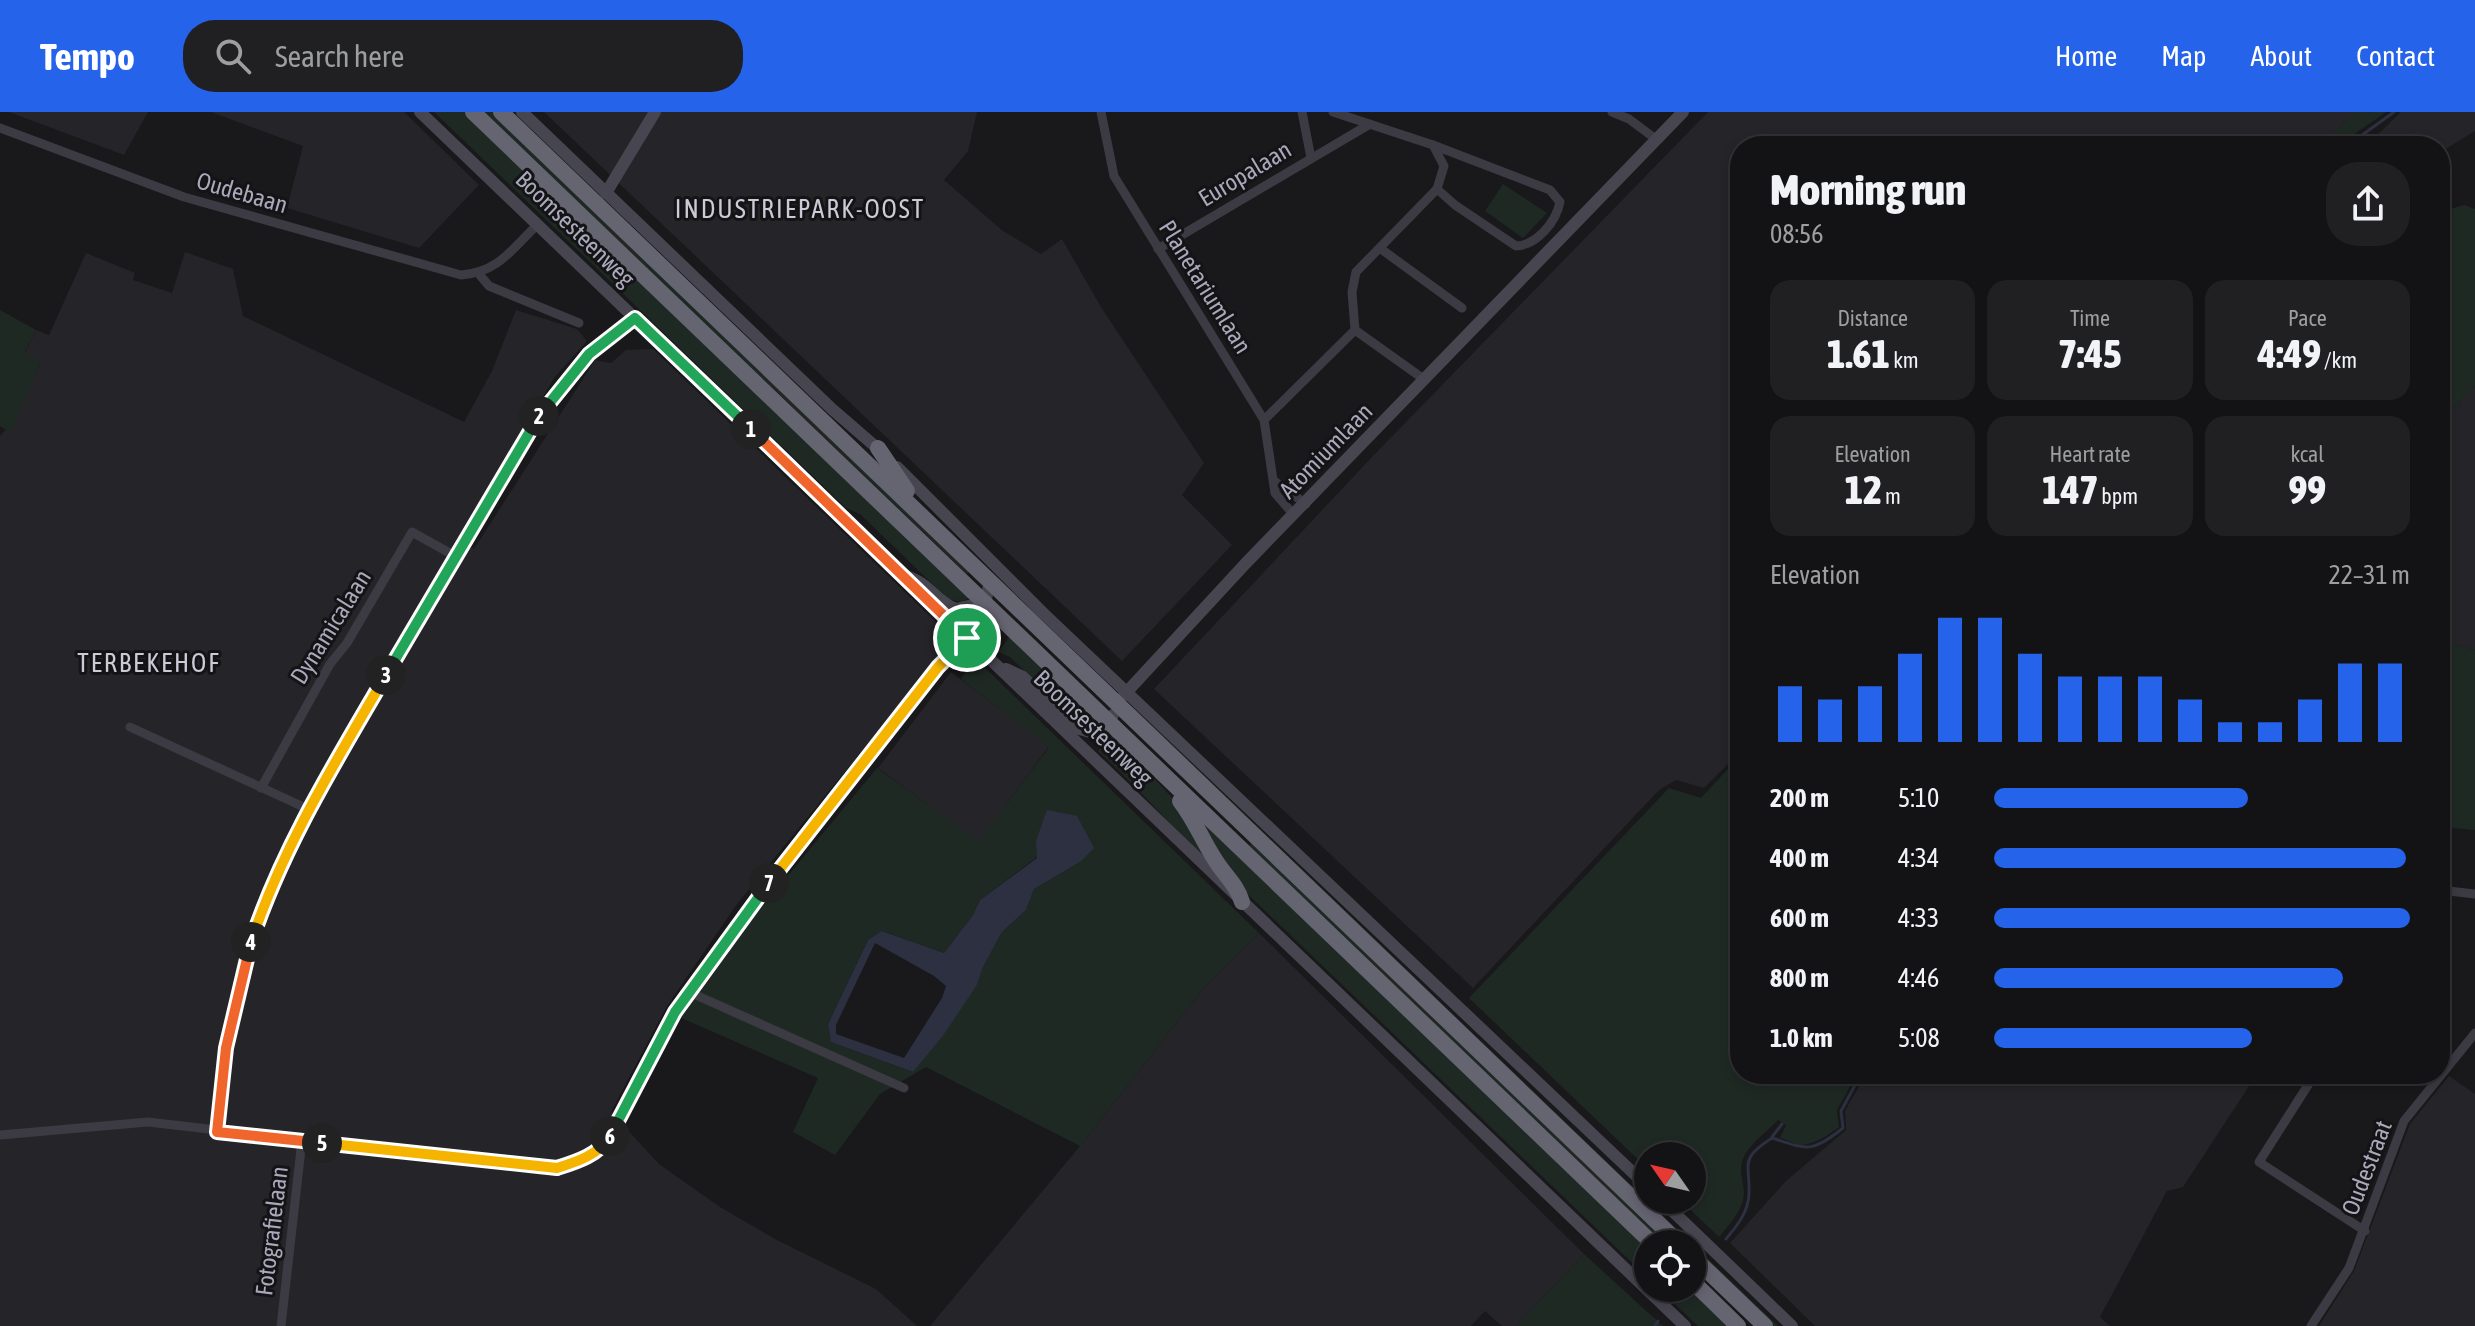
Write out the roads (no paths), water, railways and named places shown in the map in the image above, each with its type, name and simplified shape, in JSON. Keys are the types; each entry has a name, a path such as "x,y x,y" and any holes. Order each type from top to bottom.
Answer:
{"highway":[{"path":"473,112 1638,1230"},
{"path":"501,112 990,581 1122,697 1666,1230"},
{"path":"878,448 906,489 913,507"},
{"path":"1172,782 1173,793 1195,822 1214,858 1239,888 1242,902"},
{"path":"1706,1269 1765,1326"},
{"path":"1706,1295 1738,1326"}],"main road":[{"name":"Boomsesteenweg","path":"420,112 1685,1326"},
{"name":"Boomsesteenweg","path":"522,112 832,409 878,448 1122,697 1634,1174"},
{"path":"606,193 655,112"},
{"name":"Atomiumlaan","path":"1109,722 1122,697 1683,112"},
{"path":"903,576 922,581 956,609 985,602"},
{"path":"967,638 981,621 990,581"},
{"path":"993,663 1023,677 1076,728 1096,732 1109,722"},
{"path":"1676,1214 1792,1326"}],"street":[{"name":"Planetariumlaan","path":"1101,112 1114,176 1264,420 1275,493 1294,515"},
{"name":"Europalaan","path":"1302,112 1311,158"},
{"path":"1333,112 1433,145 1550,190 1560,202 1557,216 1533,241 1521,246 1508,243 1437,189"},
{"path":"1612,112 1629,119 1657,140"},
{"name":"Europalaan","path":"1158,249 1370,124"},
{"name":"Oudebaan","path":"0,128 184,197 440,271 479,274 489,286 579,323"},
{"path":"1264,420 1355,330 1352,292 1356,272 1437,189 1444,166 1433,145"},
{"path":"479,274 497,265 538,224"},
{"path":"1381,249 1462,308"},
{"path":"217,1132 226,1048 245,960 265,903 308,809 509,463 563,383 601,341 635,318"},
{"path":"1355,330 1425,380"},
{"path":"1274,481 1306,504"},
{"name":"Dynamicalaan","path":"261,788 330,664 347,643 412,532 455,556"},
{"path":"0,1135 148,1122 535,1167 557,1168 578,1162 605,1145 675,1012 746,913 905,710 967,638"},
{"path":"130,727 308,809"},
{"path":"2450,891 2475,894"},
{"path":"689,992 904,1088"},
{"name":"Oudestraat","path":"2450,1064 2475,1033"},
{"path":"2309,1084 2259,1162 2365,1231"},
{"name":"Oudestraat","path":"2311,1326 2349,1268 2404,1121 2434,1084"},
{"name":"Fotografielaan","path":"281,1326 302,1140"}],"water":[{"path":"1047,810 1077,816 1094,848 1080,862 1034,889 1026,910 1002,932 977,985 942,1037 913,1072 831,1042 828,1024 868,940 882,931 944,953 973,915 980,900 1037,858 1036,841","holes":["875,943 946,986 942,998 904,1058 836,1034 836,1025"]}],"waterway":[{"path":"2361,136 2394,112"},
{"path":"1726,1239 1747,1206 1748,1162 1755,1151 1772,1138 1801,1147 1823,1142 1843,1128 1841,1111 1856,1084"},
{"path":"1772,1137 1782,1124"},
{"path":"1655,1326 1658,1321"}],"district":[{"name":"INDUSTRIEPARK-OOST","path":"800,209"},
{"name":"TERBEKEHOF","path":"149,663"}]}
